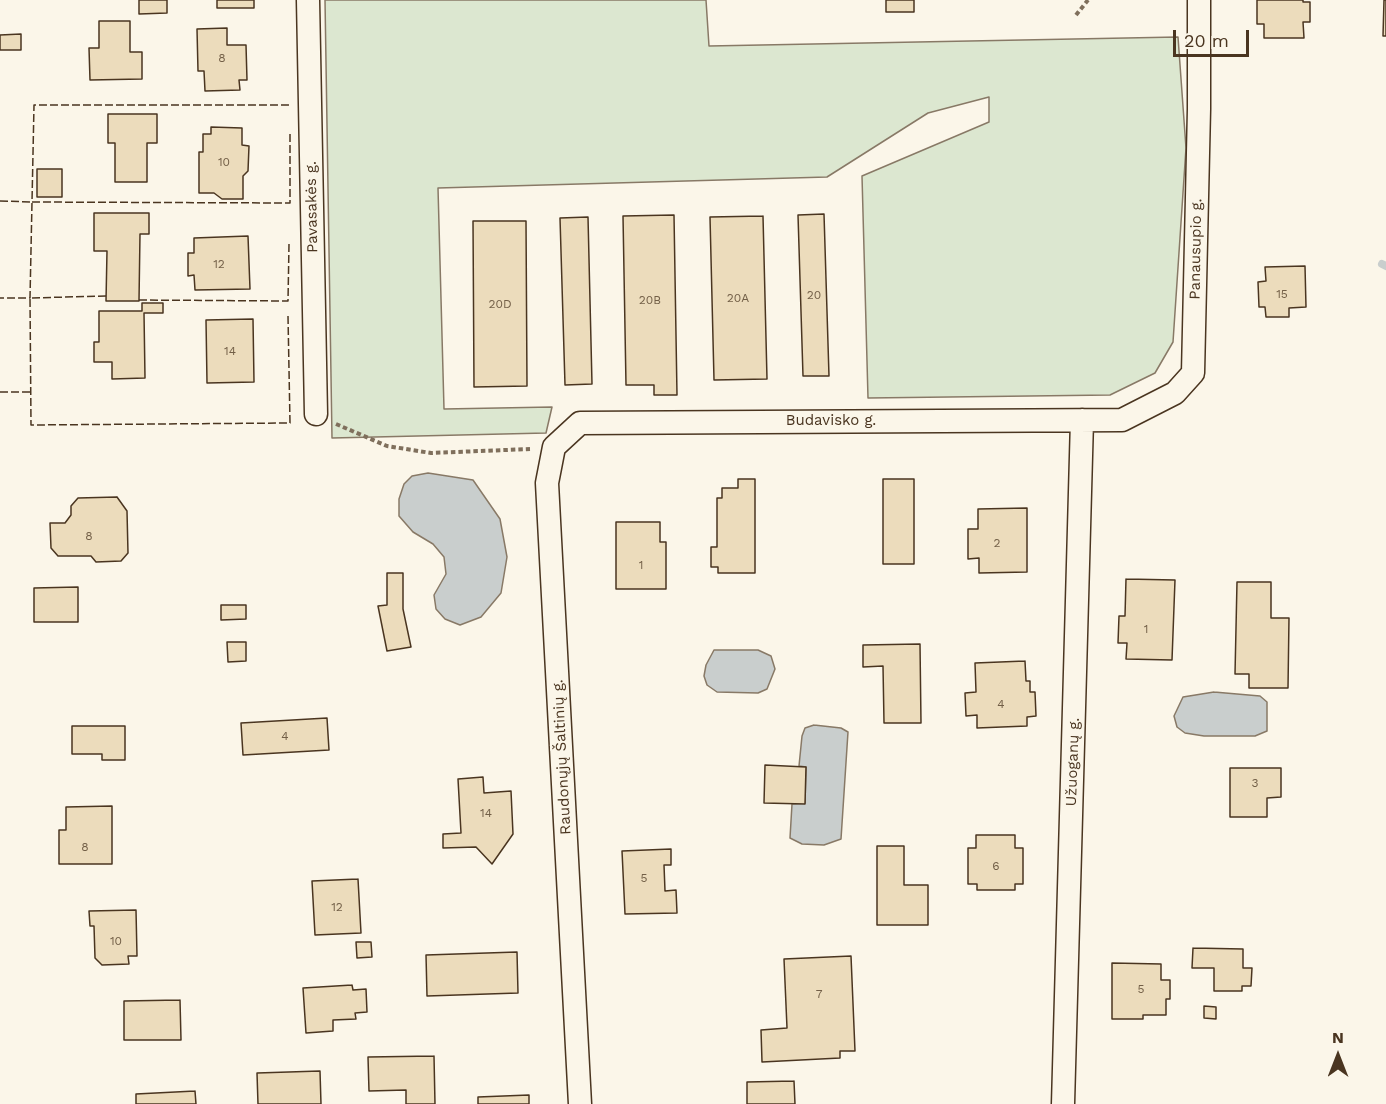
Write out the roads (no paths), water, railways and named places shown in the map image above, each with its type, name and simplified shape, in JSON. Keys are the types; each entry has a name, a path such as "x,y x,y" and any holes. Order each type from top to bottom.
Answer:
{"street":[{"name":"Pavasakės g.","path":"308,0 316,414"},
{"name":"Panausupio g.","path":"1082,420 1122,420 1175,393 1193,373 1199,0"},
{"name":"Budavisko g.","path":"554,447 580,423 1082,420"},
{"name":"Užuoganų g.","path":"1063,1104 1082,420"},
{"name":"Raudonųjų Šaltinių g.","path":"554,447 547,483 580,1104"}],"waterway":[{"path":"1382,264 1386,266"}]}
